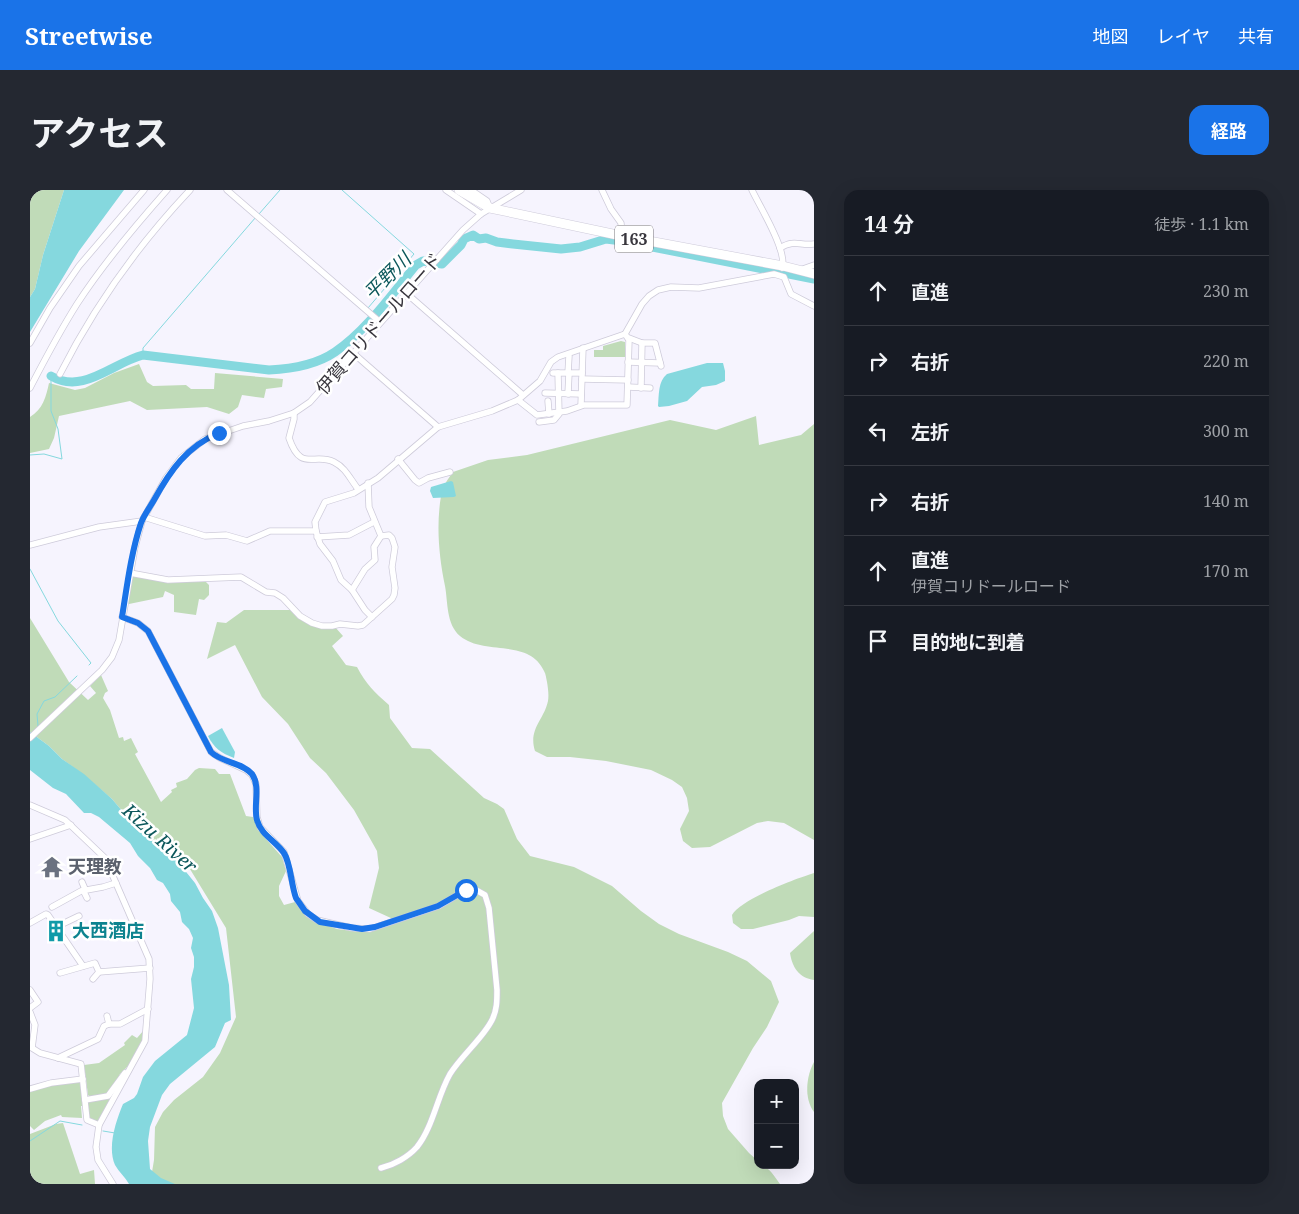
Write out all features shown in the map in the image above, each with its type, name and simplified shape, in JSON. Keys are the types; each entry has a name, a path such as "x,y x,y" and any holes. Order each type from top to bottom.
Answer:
{"highway":[{"name":"163","path":"459,190 490,208 781,270 800,270 814,274"}],"street":[{"path":"30,344 50,308 79,266 144,190"},
{"path":"30,388 54,342 78,303 167,190"},
{"path":"60,374 96,310 125,270 190,190"},
{"path":"227,190 378,321"},
{"path":"446,190 481,214"},
{"path":"471,190 487,201 490,208"},
{"name":"伊賀コリドールロード","path":"30,738 109,663 115,651 130,573 143,519 166,478 181,458 205,439 243,426 269,421 294,413 310,402 378,321 406,294 437,258 481,214 520,190"},
{"path":"602,190 611,209 621,223 622,236"},
{"path":"752,190 780,248 784,259 781,270 791,294 814,306"},
{"path":"780,248 791,242 806,245 814,244"},
{"path":"800,270 814,265"},
{"path":"406,294 520,398 536,415 570,410 581,405 627,406 627,336 642,304 658,290 671,287 696,288 774,274 781,270"},
{"path":"372,617 352,590 341,580 334,561 320,544 316,534 315,522 325,502 354,493 358,488 387,471 438,427 492,411 520,398 540,381 554,360 563,354 627,336 642,343 655,343 660,365 628,362"},
{"path":"641,388 642,343"},
{"path":"581,405 583,348"},
{"path":"353,353 438,427"},
{"path":"568,356 568,394"},
{"path":"540,422 554,420 560,412 555,373 628,380"},
{"path":"628,387 650,388"},
{"path":"545,394 582,394"},
{"path":"548,400 549,414"},
{"path":"294,413 290,438 301,457 306,460 324,459 333,461 346,470 358,488"},
{"path":"398,460 419,483 428,478 450,472"},
{"path":"368,483 369,507 381,536"},
{"path":"30,545 99,527 143,519 205,536 226,535 245,541 270,531 349,535 374,522"},
{"path":"130,573 168,580 241,577 266,592 275,593 283,598 300,616 322,626 340,624 358,626 372,617 392,599 395,588 392,575 394,544 389,534 381,536 374,547 375,560 365,570 352,590"},
{"path":"122,617 138,623 148,631 211,752 252,775 256,784 257,817 260,827 284,852 296,898 311,916 322,923 370,929 438,906 466,890 476,890 485,895 489,908 497,990 497,1003 494,1014 490,1024 459,1061 449,1077 416,1148 399,1160 381,1168"},
{"path":"30,804 59,816 101,853 109,867 146,953 150,968 145,1041 100,1125 96,1147 100,1166 114,1184"},
{"path":"30,839 71,825"},
{"path":"102,870 109,867"},
{"path":"82,882 87,898"},
{"path":"52,907 84,890 116,883"},
{"path":"30,923 46,914 83,966"},
{"path":"56,926 79,916"},
{"path":"60,973 95,963 99,972"},
{"path":"93,979 99,972 150,968"},
{"path":"30,990 38,1002 30,1008"},
{"path":"58,1058 98,1039 101,1036 103,1027 109,1024 118,1025 148,1009"},
{"path":"30,1012 35,1025 31,1048 40,1053 81,1064 88,1122 100,1125"},
{"path":"107,1016 109,1024"},
{"path":"85,1100 108,1096 122,1076 129,1070"},
{"path":"30,1089 51,1082 84,1079"}],"green space":[{"path":"30,190 64,190 43,255 35,289 30,297"},
{"path":"621,341 625,342 625,357 594,357 594,350 603,350 603,346"},
{"path":"139,364 147,382 153,386 186,385 191,389 214,389 215,373 283,379 282,387 266,389 264,398 242,395 238,407 229,414 207,407 147,410 130,401 59,416 54,438 49,449 30,453 30,417 41,406 49,383 75,390 85,388 114,373"},
{"path":"756,416 759,445 801,435 814,424 814,840 784,823 768,821 757,823 710,847 692,848 683,841 680,829 689,811 687,798 682,787 672,780 651,770 606,761 570,757 547,757 535,751 533,743 535,731 548,701 545,673 537,661 528,654 470,642 455,631 448,612 441,564 438,530 441,496 447,480 453,472 488,460 527,455 670,420 716,430"},
{"path":"131,576 204,580 209,585 209,595 204,600 199,599 196,615 174,612 174,595 165,591 163,597 129,604 127,601"},
{"path":"244,610 290,610 299,617 335,627 343,636 332,646 346,665 357,667 371,688 389,705 390,718 412,748 430,749 484,798 504,809 517,839 530,856 574,867 612,886 659,924 747,961 771,981 779,1002 767,1027 722,1103 723,1116 728,1129 754,1157 754,1169 768,1169 780,1184 150,1184 154,1160 155,1127 163,1112 174,1100 203,1077 220,1053 236,1017 226,928 182,856 157,838 160,848 129,819 112,799 30,732 30,618 69,682 88,700 96,693 90,686 101,675 108,691 103,698 110,710 119,738 123,737 124,741 131,738 138,752 135,754 161,802 172,792 171,790 177,787 176,783 187,779 199,768 215,769 219,774 230,774 246,816 253,817 258,830 282,857 286,871 279,886 279,896 284,905 295,902 312,920 337,929 360,932 372,931 394,924 393,919 369,908 379,868 377,851 354,810 326,773 310,758 288,724 262,697 235,645 207,659 217,622 226,623"},
{"path":"814,873 814,917 799,916 753,929 741,929 733,923 732,915 737,909 757,896"},
{"path":"814,931 814,980 804,977 797,971 792,963 790,953"},
{"path":"144,1030 143,1040 132,1062 120,1074 108,1095 90,1097 88,1095 84,1065 99,1063 125,1045 124,1043 132,1035 137,1038"},
{"path":"814,1062 814,1112 807,1094 807,1087 809,1074"},
{"path":"80,1083 83,1106 81,1106 82,1118 62,1117 61,1115 45,1121 34,1130 30,1126 30,1090"},
{"path":"114,1092 98,1122 90,1120 87,1104 89,1101 108,1099"},
{"path":"63,1123 80,1174 94,1170 95,1184 30,1184 30,1134"}],"water":[{"path":"64,190 124,190 79,251 30,332 30,297 35,289 43,255"},
{"path":"707,363 723,363 725,381 716,385 702,387 687,401 669,406 658,406 660,384 667,374"},
{"path":"453,482 456,496 433,498 430,491 431,487"},
{"path":"222,728 235,752 234,758 218,750 208,736"},
{"path":"30,732 49,746 62,759 84,774 112,799 129,819 160,848 174,857 195,883 212,911 218,928 229,985 231,1020 225,1023 215,1047 170,1084 162,1095 150,1127 148,1141 150,1169 161,1178 175,1184 129,1184 115,1165 112,1142 115,1126 123,1104 134,1098 137,1094 143,1077 155,1061 187,1035 194,1008 191,979 194,967 194,957 191,948 193,938 189,929 182,922 180,912 171,901 170,894 163,883 157,880 130,843 99,817 91,813 84,813 66,794 53,788 30,770"}],"waterway":[{"path":"259,214 280,190"},
{"path":"342,190 414,254 368,308"},
{"path":"143,355 143,348 256,217"},
{"name":"平野川","path":"51,376 63,381 75,382 86,380 143,355 269,370 286,369 312,363 335,352 358,333 379,311 416,265 423,261 442,264 461,245 464,239 473,235 479,239 486,238 497,242 561,249 580,247 606,239 622,241 814,279"},
{"path":"30,455 44,454 62,459 58,429 51,411 51,376"},
{"path":"30,569 58,621 91,663 89,665"},
{"path":"38,726 37,714 44,701 55,697 77,676"},
{"path":"30,1141 60,1121 82,1125"},
{"path":"103,1131 115,1133"}],"place":[{"name":"天理教","path":"52,867"},
{"name":"大西酒店","path":"56,931"}],"route":[{"path":"219,433 205,439 181,458 166,478 142,521 135,547 122,617 138,623 148,631 211,752 246,770 254,778 256,784 257,821 266,835 284,852 296,898 305,911 314,919 322,923 370,929 438,906 466,890"}],"water label":[{"name":"Kizu River","path":"160,838"}]}
